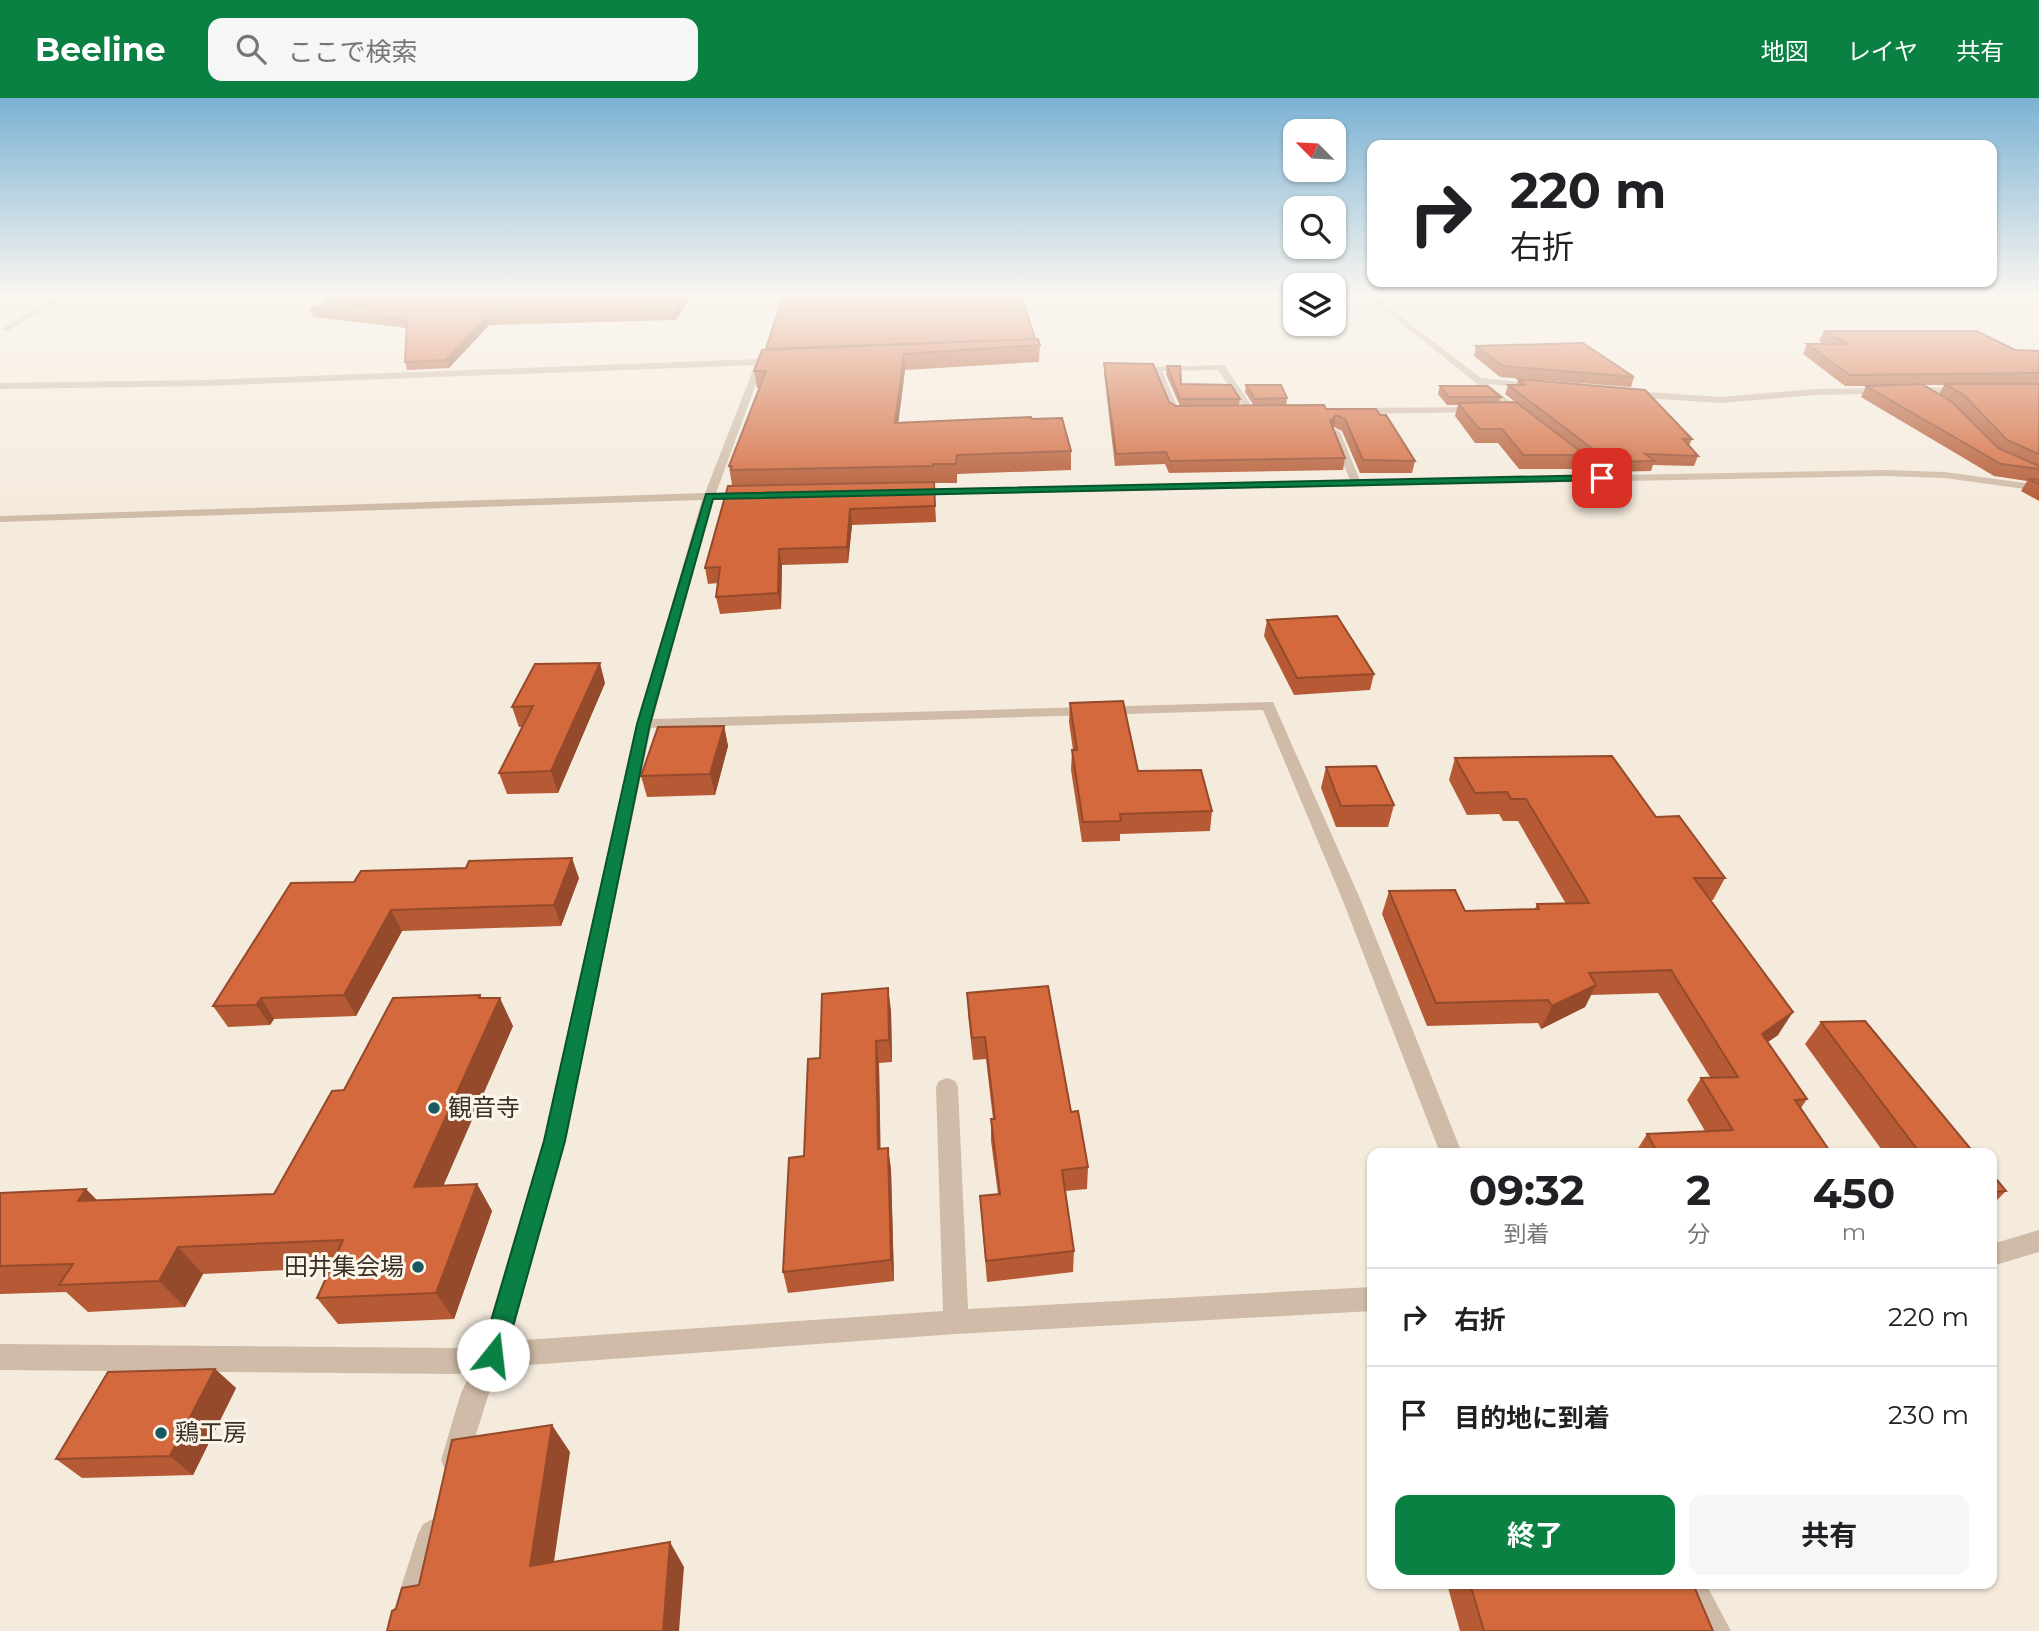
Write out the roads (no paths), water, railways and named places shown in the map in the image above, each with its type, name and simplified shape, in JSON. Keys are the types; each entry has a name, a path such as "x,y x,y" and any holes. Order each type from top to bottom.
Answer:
{"street":[{"path":"0,386 177,384 693,365"},
{"path":"403,1631 475,1393 493,1355 554,1141 643,724 709,496 759,365"},
{"path":"1458,365 1537,427"},
{"path":"1144,369 1221,367 1251,412"},
{"path":"1157,369 1175,412 1200,412"},
{"path":"1479,381 1547,387"},
{"path":"1615,393 1721,400 1815,392 1973,390"},
{"path":"1907,391 1932,396 1940,402"},
{"path":"1348,411 1488,410"},
{"path":"1502,410 1515,410"},
{"path":"1238,412 1265,412"},
{"path":"1335,432 1356,482"},
{"path":"1591,470 1602,478"},
{"path":"902,492 1884,473 1945,475 2039,488"},
{"path":"0,519 764,495"},
{"path":"643,724 1268,705 1352,901 1449,1148"},
{"path":"947,1087 956,1322"},
{"path":"1997,1254 2039,1241"},
{"path":"0,1357 457,1361 493,1355 956,1322 1367,1299"},
{"path":"1693,1589 1715,1631"}],"place":[{"name":"観音寺","path":"434,1108"},
{"name":"田井集会場","path":"418,1267"},
{"name":"鶏工房","path":"161,1433"}]}
